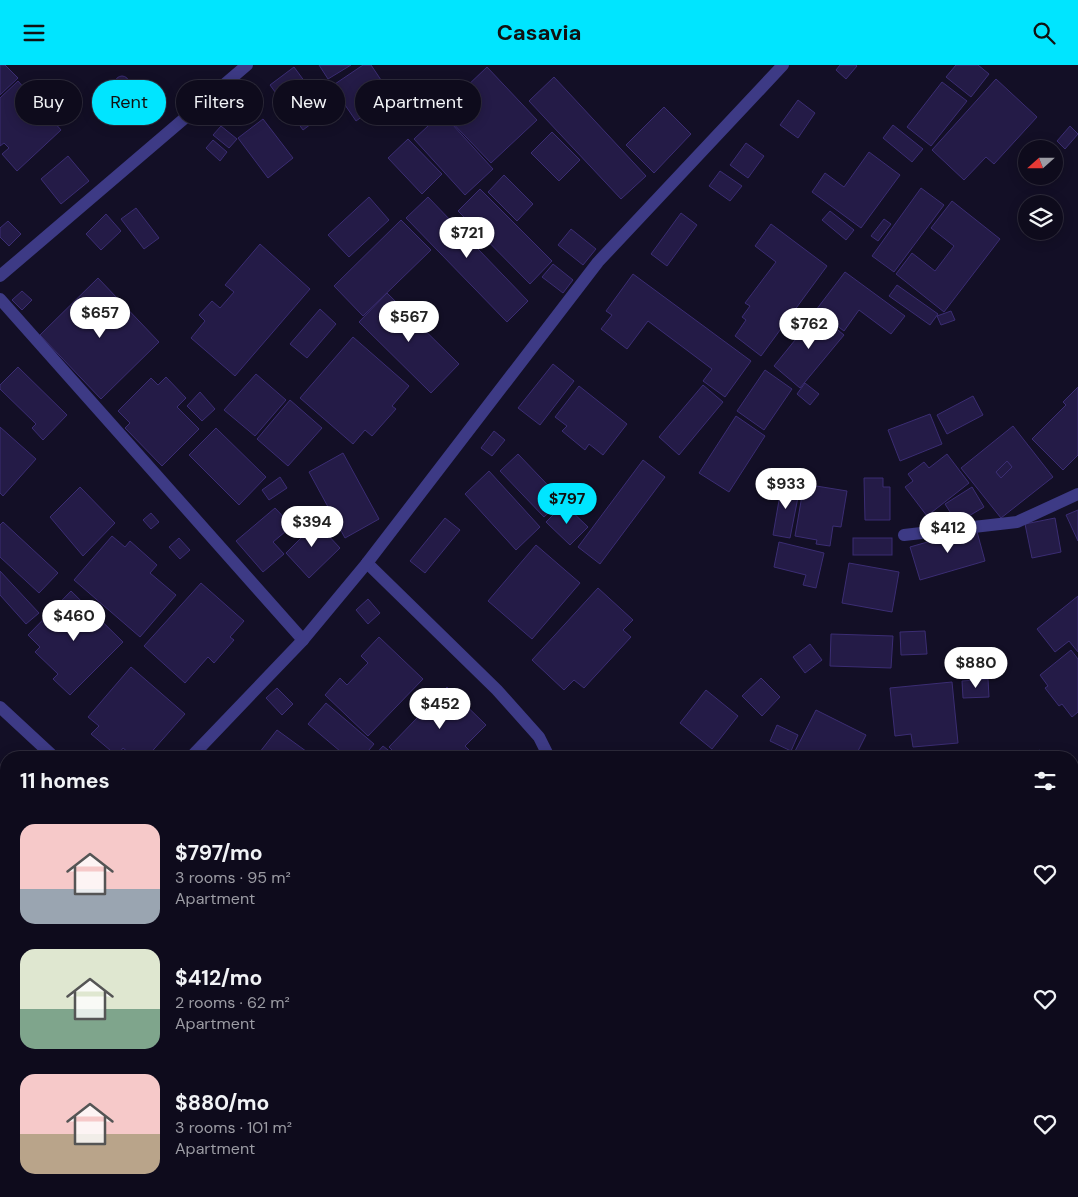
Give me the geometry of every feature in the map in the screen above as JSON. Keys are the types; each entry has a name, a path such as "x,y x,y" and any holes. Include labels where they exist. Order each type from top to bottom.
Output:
{"street":[{"path":"0,276 247,65"},
{"path":"197,751 303,640 367,563 598,262 783,65"},
{"path":"0,299 303,640"},
{"path":"904,535 1018,522 1078,494"},
{"path":"367,563 497,690 539,737 546,751"},
{"path":"0,707 48,751"}],"building":[{"path":"0,65 5,65 18,78 0,95"},
{"path":"319,65 351,65 328,79"},
{"path":"363,65 371,65 381,80 355,80 355,120 345,105 345,80 341,80"},
{"path":"840,65 857,66 846,79 836,70"},
{"path":"956,65 978,65 989,74 971,97 946,77"},
{"path":"294,67 304,80 277,80"},
{"path":"487,67 537,120 491,163 454,125 481,125 481,80 473,80"},
{"path":"119,76 129,80 115,80"},
{"path":"554,77 646,176 621,199 529,101"},
{"path":"996,79 1037,117 994,164 986,157 964,180 932,150"},
{"path":"942,82 967,101 931,146 907,127"},
{"path":"15,84 15,125 57,125 61,130 17,171 2,154 9,148 4,143 0,146 0,98"},
{"path":"798,100 815,113 798,138 780,125"},
{"path":"664,107 691,134 654,173 626,145"},
{"path":"263,119 293,158 268,178 238,138 255,125 263,125"},
{"path":"299,125 310,125 303,130"},
{"path":"429,125 453,125 493,169 465,195 414,139"},
{"path":"893,125 923,149 912,162 883,138"},
{"path":"221,126 237,139 229,148 213,135"},
{"path":"1070,126 1078,134 1065,149 1063,147 1063,140 1058,140"},
{"path":"552,132 580,160 559,181 531,153"},
{"path":"408,139 442,174 422,194 388,158"},
{"path":"213,140 227,152 220,161 206,148"},
{"path":"746,143 764,156 748,178 730,165"},
{"path":"869,152 900,175 861,228 812,192 825,173 844,187"},
{"path":"68,156 89,181 61,204 41,179"},
{"path":"720,171 742,186 730,201 709,186"},
{"path":"504,175 533,204 517,221 488,192"},
{"path":"921,188 944,205 894,272 872,256"},
{"path":"480,189 552,261 530,284 458,211"},
{"path":"369,197 389,220 349,257 328,235"},
{"path":"428,197 528,301 507,322 406,218"},
{"path":"952,201 1000,239 944,312 896,274 912,253 935,271 954,246 931,228"},
{"path":"136,208 159,238 144,249 121,219"},
{"path":"830,211 854,230 846,240 822,220"},
{"path":"681,213 697,225 667,266 651,254"},
{"path":"106,214 121,231 101,250 86,234"},
{"path":"884,219 891,224 878,241 871,236"},
{"path":"401,220 431,250 363,316 334,286"},
{"path":"8,221 21,234 9,246 0,237 0,228"},
{"path":"771,224 827,266 761,356 735,336 746,320 742,317 750,306 745,303 776,262 755,246"},
{"path":"571,229 596,249 583,265 558,245"},
{"path":"260,244 310,289 235,376 191,338 205,321 199,315 212,301 220,308 234,292 225,285"},
{"path":"553,264 573,280 563,293 542,277"},
{"path":"845,272 905,316 891,334 859,310 844,331 816,310"},
{"path":"633,274 751,361 725,397 703,381 712,369 648,321 627,349 601,329 612,315 606,311"},
{"path":"98,278 159,342 101,399 40,335"},
{"path":"897,285 938,314 930,325 889,296"},
{"path":"22,291 32,300 22,310 12,300"},
{"path":"387,293 459,364 431,393 359,322"},
{"path":"320,309 336,324 307,358 290,344"},
{"path":"951,311 955,320 941,325 937,316"},
{"path":"817,313 844,335 800,388 774,366"},
{"path":"353,337 409,386 392,406 396,409 372,436 365,430 353,444 300,398"},
{"path":"553,364 574,381 540,425 518,408"},
{"path":"18,367 67,415 43,440 32,428 36,424 0,389 0,385"},
{"path":"765,370 792,389 764,430 737,411"},
{"path":"256,374 286,400 255,436 224,410"},
{"path":"166,377 186,398 177,407 199,429 162,466 125,428 130,423 118,411 151,378 158,385"},
{"path":"805,383 819,394 810,405 797,394"},
{"path":"703,385 723,402 679,455 659,437"},
{"path":"579,386 627,424 603,455 589,444 585,450 562,431 567,426 555,417"},
{"path":"1078,387 1078,455 1063,470 1032,439 1066,405 1063,402"},
{"path":"200,392 215,409 202,421 187,406"},
{"path":"973,396 983,415 947,434 937,415"},
{"path":"290,400 322,428 288,466 257,439"},
{"path":"930,414 942,444 900,461 888,430"},
{"path":"736,416 765,436 729,492 699,473"},
{"path":"1013,426 1053,477 1001,518 961,468","holes":["1007,461 1012,467 1001,478 996,472"]},
{"path":"0,427 36,459 3,496 0,493"},
{"path":"216,428 266,477 239,505 189,455"},
{"path":"494,431 505,440 492,456 481,448"},
{"path":"343,453 379,519 345,538 309,472"},
{"path":"518,454 562,500 544,517 500,471"},
{"path":"947,454 969,483 927,516 905,487 913,481 908,474 924,462 929,468"},
{"path":"643,460 665,477 600,564 578,547"},
{"path":"1007,461 1012,467 1001,478 996,472"},
{"path":"489,471 540,527 516,550 465,494"},
{"path":"280,477 287,488 269,500 262,490"},
{"path":"864,478 883,478 883,487 890,487 890,520 865,520"},
{"path":"782,483 800,487 790,538 773,535"},
{"path":"804,484 847,491 841,527 833,526 830,546 816,544 817,540 795,536"},
{"path":"80,487 115,523 83,556 50,517"},
{"path":"972,487 984,507 957,523 945,504"},
{"path":"564,504 588,527 570,545 546,522"},
{"path":"275,508 292,526 273,542 284,554 263,572 236,541"},
{"path":"1078,510 1078,541 1066,515"},
{"path":"151,513 159,522 151,529 143,520"},
{"path":"310,516 340,548 309,578 286,553 301,538 294,531"},
{"path":"445,518 460,530 425,573 410,561"},
{"path":"1055,518 1061,552 1032,558 1025,524"},
{"path":"3,522 58,573 39,593 0,557 0,525"},
{"path":"976,528 985,561 920,580 910,547"},
{"path":"112,536 125,547 130,541 157,565 150,573 176,595 140,637 74,580"},
{"path":"179,538 190,550 180,559 169,547"},
{"path":"853,538 892,538 892,555 853,555"},
{"path":"779,542 824,553 816,588 803,585 806,575 774,567"},
{"path":"536,545 580,583 532,639 488,601"},
{"path":"849,563 899,572 892,612 842,603"},
{"path":"0,571 39,613 26,624 0,595"},
{"path":"201,583 244,621 230,637 234,640 214,663 208,657 185,683 144,646"},
{"path":"598,588 633,620 623,630 631,637 584,688 574,680 564,690 532,660"},
{"path":"71,591 123,642 70,695 53,679 58,674 35,652 40,647 28,635"},
{"path":"1078,596 1078,652 1069,641 1055,652 1037,629"},
{"path":"368,599 380,613 368,624 356,610"},
{"path":"925,631 927,654 901,655 900,632"},
{"path":"831,634 893,636 891,668 830,666"},
{"path":"379,637 423,679 368,736 325,695 340,678 347,685 368,663 361,656"},
{"path":"810,644 822,660 805,673 793,657"},
{"path":"1071,650 1078,659 1078,712 1072,717 1062,704 1059,706 1045,688 1048,686 1040,675"},
{"path":"131,667 185,714 152,751 127,751 123,748 121,751 111,751 91,734 99,726 88,717"},
{"path":"761,678 780,697 762,716 742,696"},
{"path":"988,679 989,697 963,698 962,681"},
{"path":"952,682 958,743 913,747 911,734 895,736 890,688"},
{"path":"447,687 486,725 465,746 470,751 393,751 389,747"},
{"path":"277,688 293,704 282,715 266,698"},
{"path":"706,690 738,716 712,749 680,723"},
{"path":"326,703 374,744 368,751 340,751 308,724"},
{"path":"816,710 866,735 858,751 795,751"},
{"path":"777,725 798,735 791,751 770,741"},
{"path":"277,730 306,751 261,751"},
{"path":"383,746 389,751 378,751"}]}
